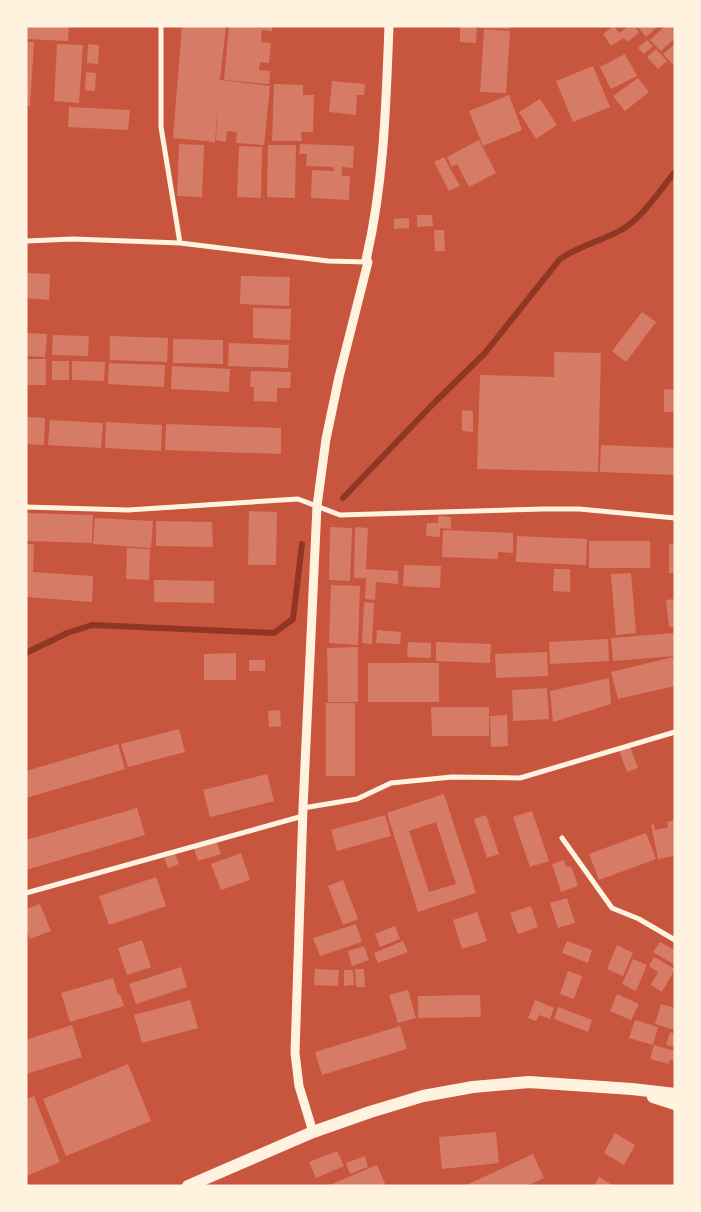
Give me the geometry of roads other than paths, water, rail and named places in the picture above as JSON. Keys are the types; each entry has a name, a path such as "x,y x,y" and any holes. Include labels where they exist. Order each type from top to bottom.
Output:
{"main road":[{"path":"188,1186 313,1132 423,1096 529,1082 675,1094"},
{"path":"632,1089 675,1104"}],"street":[{"path":"161,26 161,127 180,243"},
{"path":"313,1132 299,1086 295,1053 303,812 317,506 326,439 339,377 368,262 366,260 375,224 384,146 389,26"},
{"path":"26,241 73,239 180,243 328,261 368,262"},
{"path":"26,507 128,510 298,499 340,515 561,509 610,511 675,518"},
{"path":"26,893 303,812 357,799 391,783 452,777 520,778 675,732"},
{"path":"562,838 612,908 639,919 675,940"}],"waterway":[{"path":"343,498 485,353 560,259 631,224 675,172"},
{"path":"26,653 67,633 92,625 274,633 293,619 302,544"}]}
